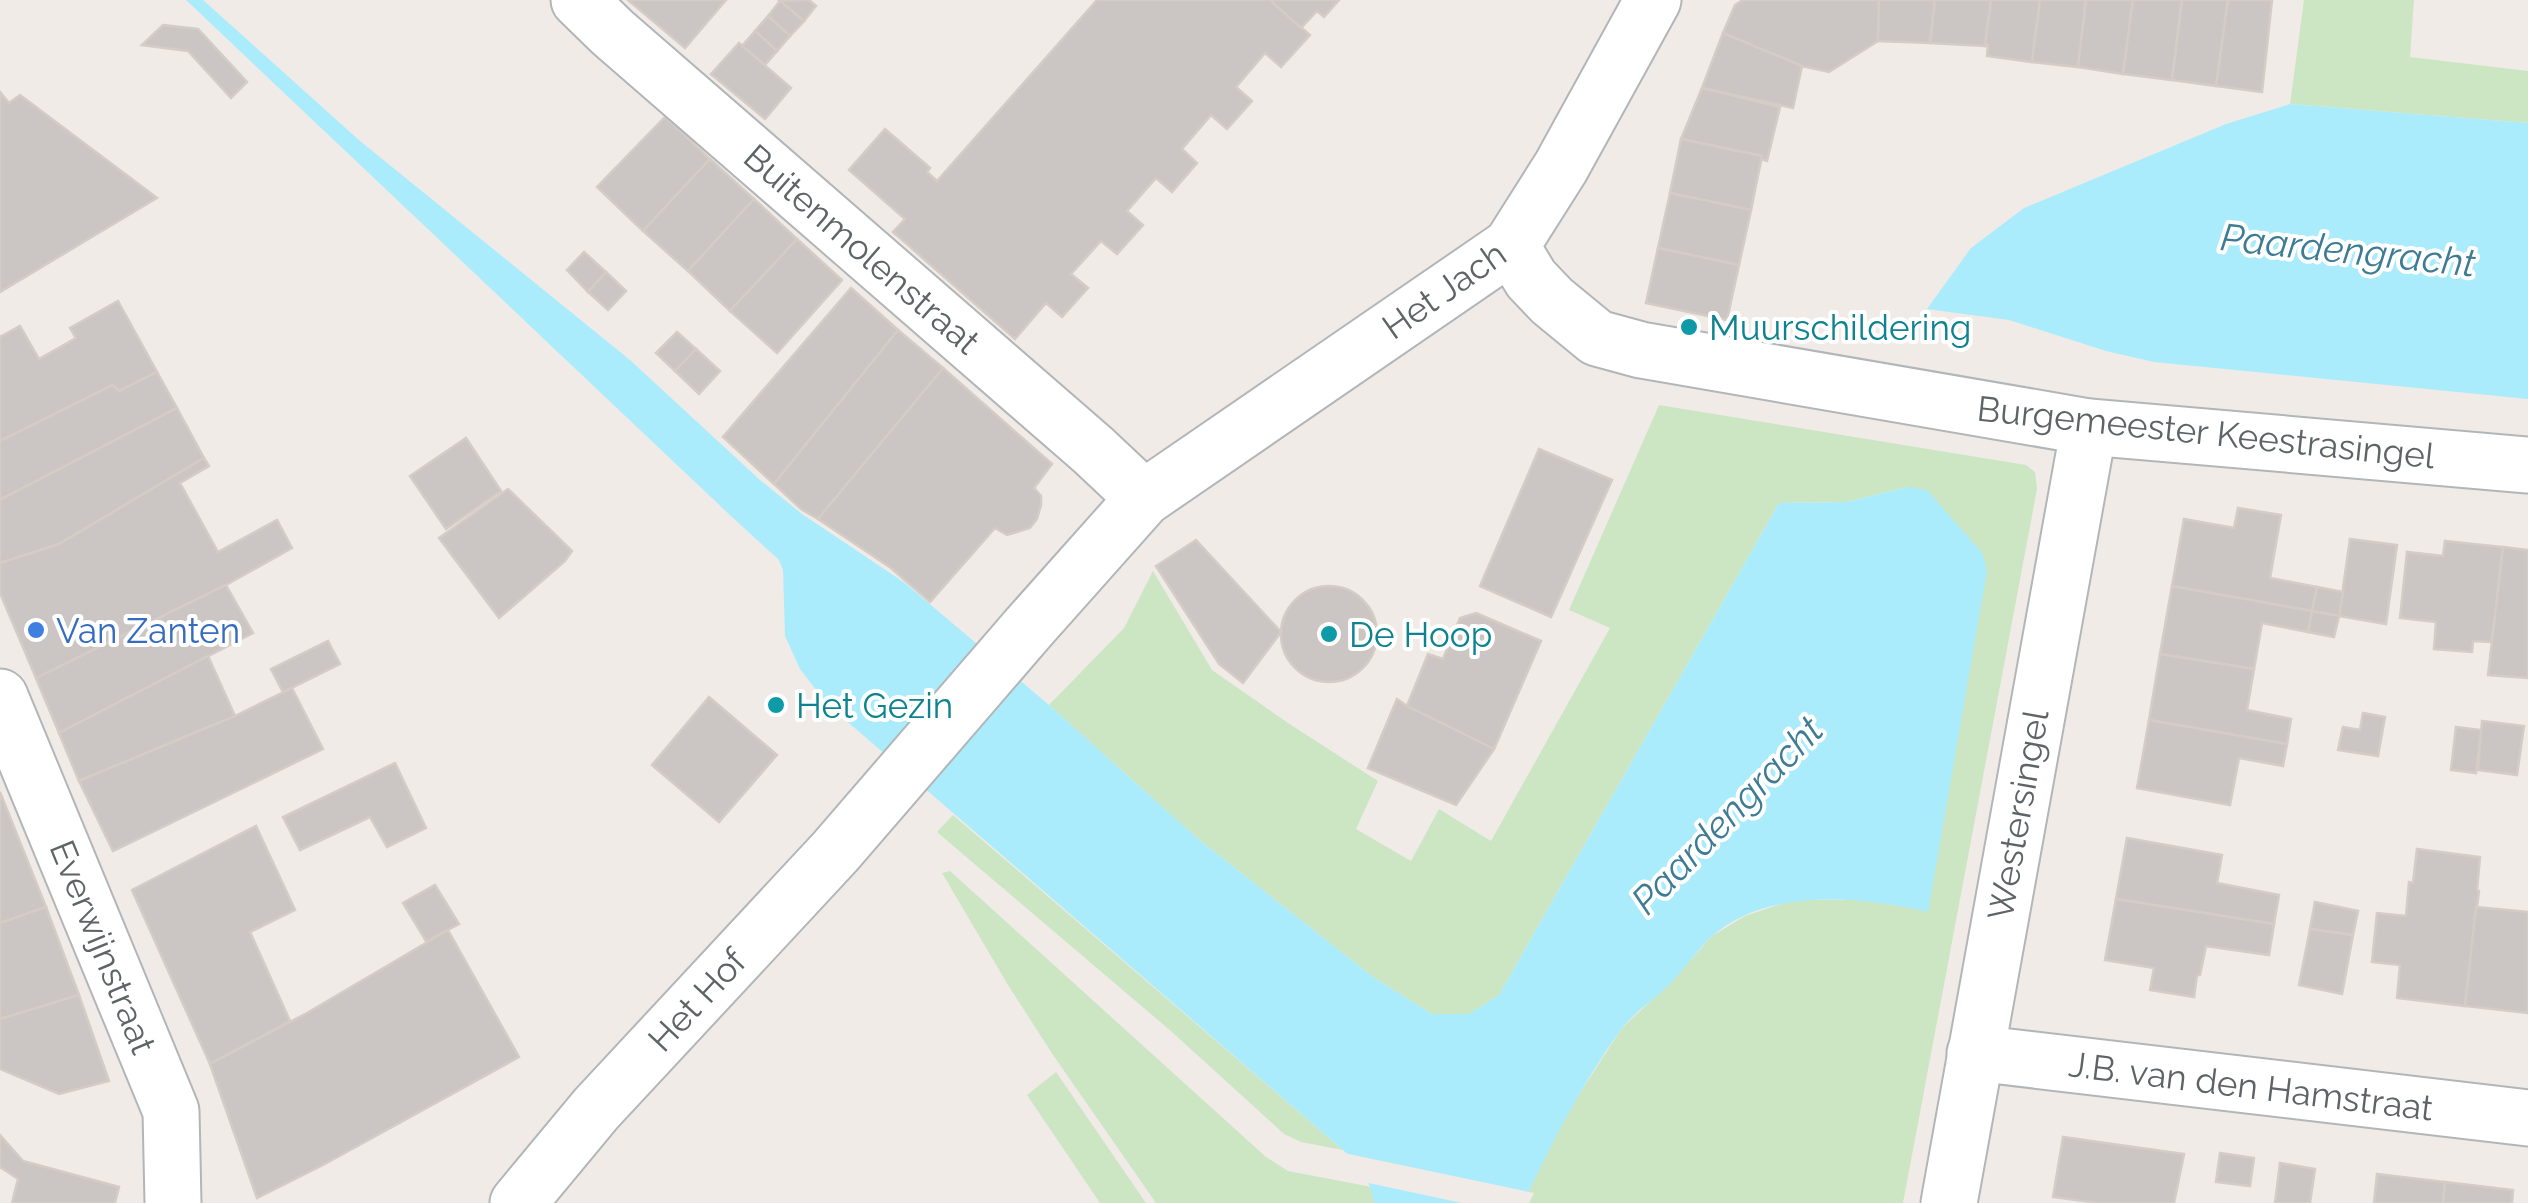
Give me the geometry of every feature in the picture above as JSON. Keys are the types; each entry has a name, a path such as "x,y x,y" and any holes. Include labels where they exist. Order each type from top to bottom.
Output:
{"street":[{"name":"Buitenmolenstraat","path":"579,0 1144,498"},
{"name":"Het Jach","path":"1030,626 1144,498 1512,246 1653,0"},
{"name":"Burgemeester Keestrasingel","path":"1512,246 1531,279 1597,338 1640,350 2088,427 2528,465"},
{"name":"Westersingel","path":"1948,1203 2088,427"},
{"name":"Het Hof","path":"518,1203 596,1109 835,852 1030,626"},
{"name":"Everwijnstraat","path":"0,697 171,1111 173,1203"},
{"name":"J.B. van den Hamstraat","path":"1975,1053 2528,1118"}],"green space":[{"path":"2304,0 2414,0 2410,57 2528,71 2528,123 2290,104"},
{"path":"1659,405 2026,465 2035,472 2037,489 1903,1203 1523,1203 1563,1119 1622,1028 1712,936 1745,916 1793,900 1866,900 1928,911 1907,487 1847,502 1779,503 1499,995 1469,1014 1432,1014 1373,977 1197,838 1049,705 1124,628 1153,571 1212,670 1378,781 1356,829 1411,861 1439,809 1491,841 1610,628 1569,610"},
{"path":"953,815 1343,1150 1301,1142 1284,1134 1172,1032 937,832"},
{"path":"950,871 1266,1157 1288,1171 1372,1187 1374,1203 1156,1203 1008,985 942,873"},
{"path":"1056,1072 1146,1203 1100,1203 1027,1095"}],"water":[{"name":"Paardengracht","path":"186,0 203,0 360,141 630,360 760,480 802,514 905,583 1197,838 1373,977 1432,1014 1469,1014 1499,995 1779,503 1847,502 1907,487 1927,490 1983,554 1987,571 1928,912 1874,902 1815,900 1758,910 1732,922 1710,938 1670,984 1620,1031 1580,1093 1523,1203 1374,1203 1363,1174 1343,1150 827,704 800,669 785,636 783,570 779,560"},
{"name":"Paardengracht","path":"2290,104 2528,123 2528,399 2154,362 2009,320 1927,309 1971,248 2024,208 2226,124"}],"pier":[{"path":"1344,1153 1534,1193 1529,1203 1462,1203 1364,1182 1343,1157"}],"building":[{"path":"628,0 726,0 685,48"},
{"path":"809,0 816,6 804,21 780,1"},
{"path":"1097,0 1270,0 1310,35 1281,67 1265,53 1236,87 1252,101 1227,129 1211,115 1182,149 1197,163 1172,192 1156,178 1127,211 1143,225 1117,254 1101,241 1071,274 1088,288 1062,317 1046,303 1015,339 893,232 905,219 849,170 885,129 930,168 927,172 937,181"},
{"path":"1270,0 1339,0 1324,17 1317,11 1301,28"},
{"path":"1743,0 1879,0 1878,41 1829,72 1802,66 1723,33 1735,5"},
{"path":"1879,0 1935,0 1930,43 1878,41"},
{"path":"1935,0 1991,0 1985,46 1930,43"},
{"path":"1991,0 2040,0 2032,62 1987,56"},
{"path":"2040,0 2086,0 2078,67 2032,62"},
{"path":"2086,0 2133,0 2123,74 2078,67"},
{"path":"2133,0 2182,0 2172,80 2123,74"},
{"path":"2182,0 2228,0 2216,86 2172,80"},
{"path":"2228,0 2272,0 2262,92 2216,86"},
{"path":"780,1 804,21 790,36 768,16"},
{"path":"768,16 790,36 777,51 755,31"},
{"path":"163,25 198,29 247,82 231,98 188,51 142,45"},
{"path":"755,31 777,51 765,65 742,46"},
{"path":"1723,33 1802,66 1793,108 1702,88"},
{"path":"739,43 791,88 765,119 711,74"},
{"path":"1702,88 1780,107 1767,161 1762,156 1681,139"},
{"path":"0,92 9,103 20,95 157,198 0,292"},
{"path":"665,117 710,159 643,231 597,187"},
{"path":"1681,139 1762,156 1751,210 1670,193"},
{"path":"710,159 754,199 688,271 643,231"},
{"path":"1670,193 1751,210 1739,265 1658,248"},
{"path":"754,199 797,239 730,311 688,271"},
{"path":"797,239 842,280 777,353 730,311"},
{"path":"1658,248 1739,265 1727,320 1646,303"},
{"path":"584,252 606,272 588,292 567,270"},
{"path":"606,272 626,291 608,310 588,292"},
{"path":"851,288 898,330 774,484 723,437"},
{"path":"118,301 157,372 119,391 113,385 0,441 0,337 20,326 39,359 76,338 70,328"},
{"path":"898,330 943,368 818,519 774,484"},
{"path":"677,332 696,349 675,371 656,353"},
{"path":"696,349 720,371 699,394 675,371"},
{"path":"943,368 1052,464 1034,488 1041,496 1041,505 1030,528 1007,535 995,528 930,602 891,568 818,519"},
{"path":"157,372 177,408 0,500 0,441 113,385 119,391"},
{"path":"177,408 204,458 59,544 0,563 0,500"},
{"path":"466,438 501,491 446,529 410,476"},
{"path":"1539,449 1612,480 1551,617 1480,586"},
{"path":"204,458 209,466 180,483 218,552 277,520 292,548 226,585 36,678 0,593 0,563 59,544"},
{"path":"508,489 572,551 499,618 439,538"},
{"path":"2238,508 2281,515 2270,578 2317,587 2312,611 2172,586 2184,519 2234,528"},
{"path":"2350,539 2397,545 2386,624 2339,616"},
{"path":"1196,540 1281,632 1243,683 1219,664 1156,566"},
{"path":"2445,541 2503,547 2492,642 2473,641 2472,652 2434,649 2436,622 2400,618 2407,552 2443,556"},
{"path":"2503,547 2528,550 2528,678 2488,675"},
{"path":"226,585 253,633 59,733 36,678"},
{"name":"De Hoop","path":"1329,586 1347,590 1363,600 1373,616 1377,634 1373,652 1363,668 1347,678 1329,682 1311,678 1295,668 1285,652 1281,634 1285,616 1295,600 1311,590"},
{"path":"2172,586 2312,611 2308,632 2262,623 2254,669 2160,654"},
{"path":"2317,587 2343,592 2339,616 2312,611"},
{"path":"2312,611 2339,616 2334,637 2308,632"},
{"path":"1476,613 1541,641 1494,749 1407,706 1428,654 1443,659 1460,618"},
{"path":"328,641 340,664 283,692 271,669"},
{"path":"2160,654 2254,669 2247,710 2291,719 2287,744 2149,720"},
{"path":"208,656 235,716 79,781 59,733"},
{"path":"292,688 323,749 113,851 79,781"},
{"path":"709,697 777,755 719,822 652,765"},
{"path":"1397,699 1494,749 1456,805 1368,768"},
{"path":"2363,713 2385,717 2378,756 2338,750 2343,727 2360,730"},
{"path":"2149,720 2287,744 2283,766 2239,758 2230,805 2137,788"},
{"path":"2482,721 2524,726 2517,775 2478,770"},
{"path":"2456,727 2481,730 2476,773 2451,770"},
{"path":"395,763 426,828 387,847 370,817 300,850 283,817"},
{"path":"0,792 46,907 0,923"},
{"path":"256,826 295,910 250,932 290,1021 210,1064 132,890"},
{"path":"2127,838 2222,855 2217,883 2279,895 2274,924 2116,899"},
{"path":"2417,849 2480,857 2465,1006 2397,998 2400,965 2372,962 2377,913 2406,916"},
{"path":"435,885 459,924 426,941 403,903"},
{"path":"2116,899 2274,924 2269,955 2206,946 2194,997 2150,990 2154,968 2105,960"},
{"path":"2315,902 2358,911 2353,935 2310,929"},
{"path":"46,907 79,995 0,1019 0,923"},
{"path":"2476,907 2528,912 2528,1013 2465,1006"},
{"path":"2310,929 2353,935 2342,994 2299,985"},
{"path":"448,930 519,1057 257,1198 210,1064 307,1013"},
{"path":"79,995 109,1081 59,1094 0,1069 0,1019"},
{"path":"0,1135 23,1161 119,1187 115,1203 12,1203 18,1179 0,1167"},
{"path":"2063,1137 2184,1154 2174,1203 2098,1203 2053,1197"},
{"path":"2220,1153 2254,1158 2250,1186 2216,1182"},
{"path":"2280,1163 2315,1169 2310,1203 2275,1203"},
{"path":"2377,1174 2445,1182 2443,1203 2374,1203"},
{"path":"2445,1182 2513,1190 2512,1203 2443,1203"}],"place":[{"name":"Muurschildering","path":"1689,327"},
{"name":"Van Zanten","path":"36,630"},
{"name":"De Hoop","path":"1329,634"},
{"name":"Het Gezin","path":"776,705"}]}
